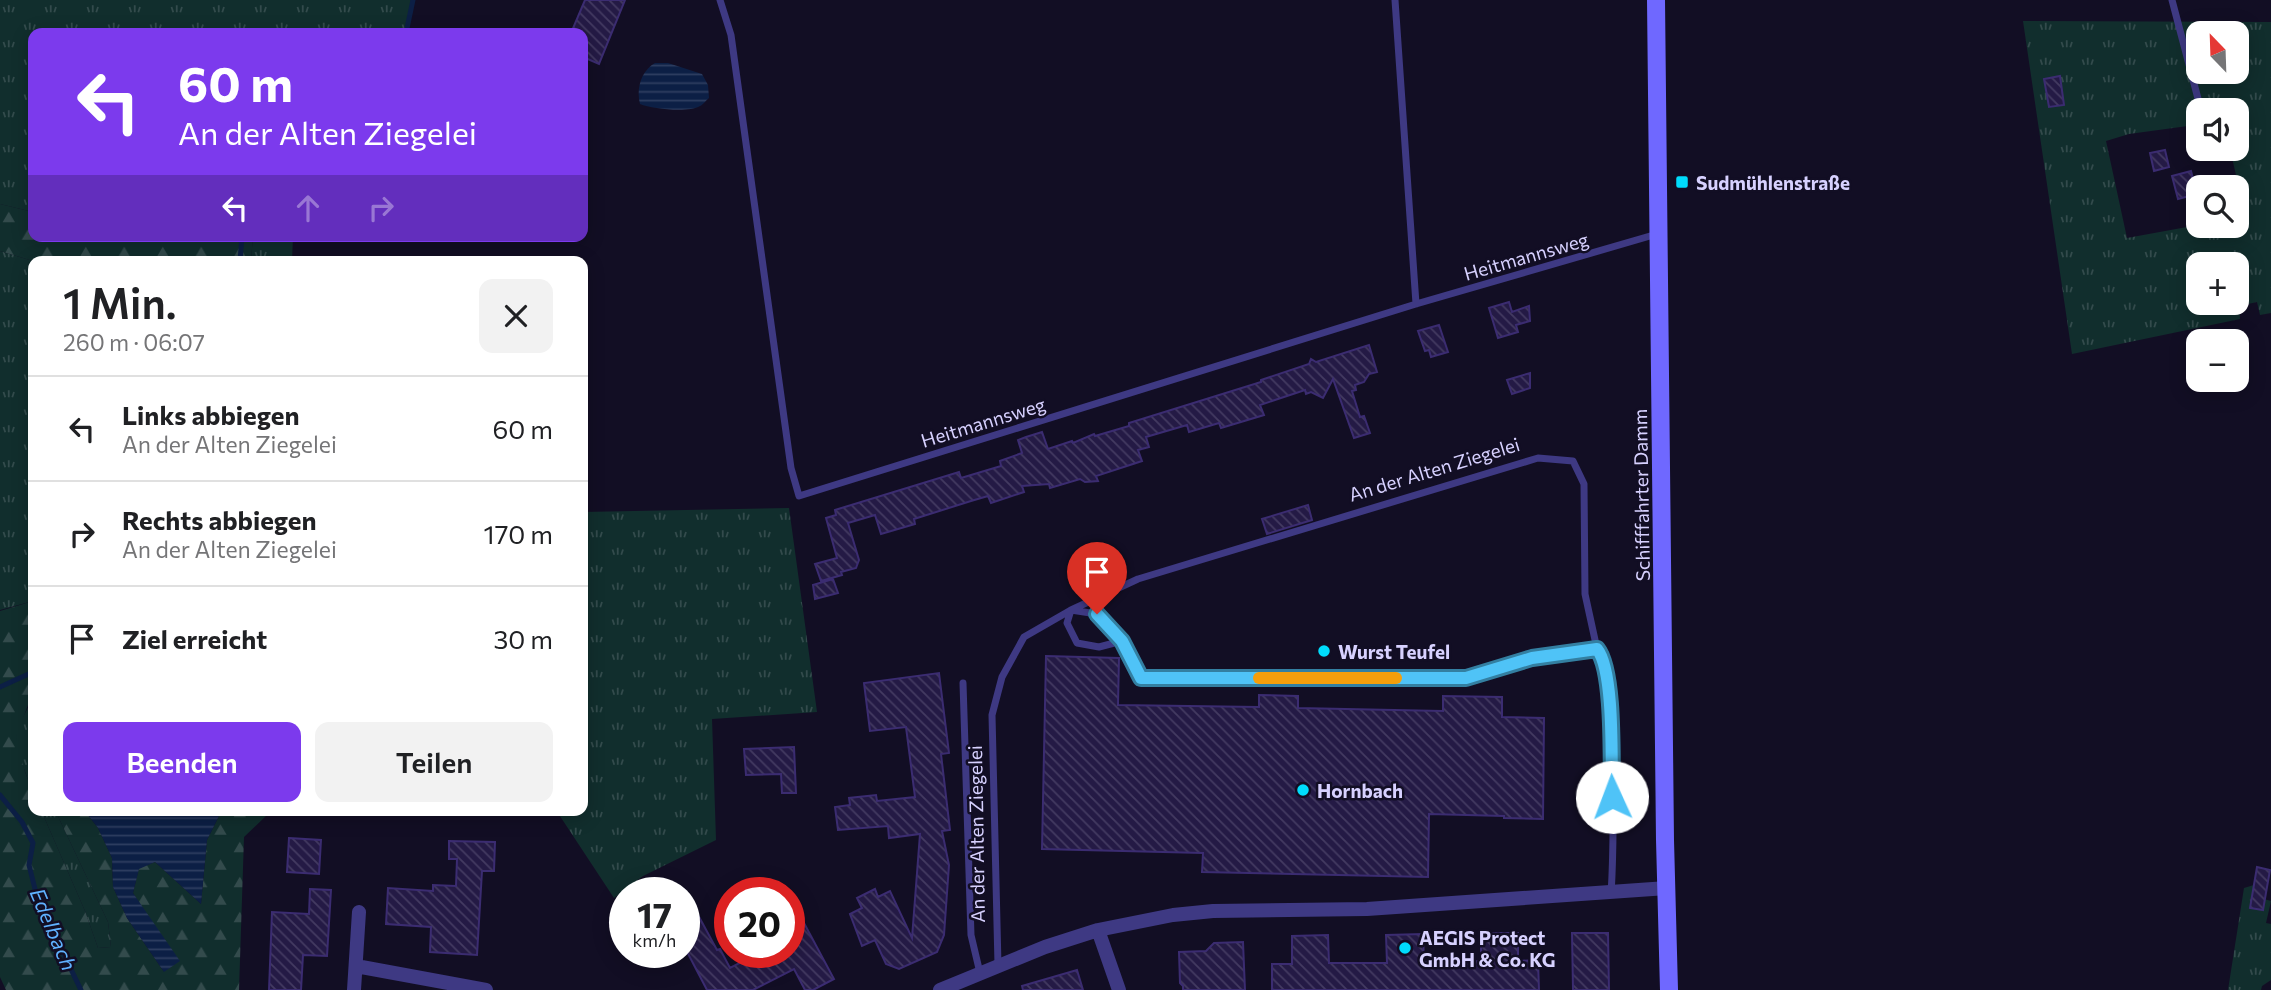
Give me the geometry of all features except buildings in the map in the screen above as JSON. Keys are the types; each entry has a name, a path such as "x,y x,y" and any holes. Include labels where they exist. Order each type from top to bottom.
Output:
{"main road":[{"name":"Schifffahrter Damm","path":"1656,0 1669,990"}],"street":[{"path":"940,990 1045,947 1098,930 1138,921 1213,911 1367,909 1667,888"},
{"path":"354,990 359,912"},
{"path":"1098,930 1119,990"},
{"path":"356,966 486,990"}],"lane":[{"name":"Heitmannsweg","path":"720,0 732,35 791,468 799,496 1416,304 1658,234"},
{"path":"1395,0 1416,304"},
{"path":"2172,0 2198,98"},
{"name":"An der Alten Ziegelei","path":"998,966 992,715 1002,677 1024,637 1071,610 1138,579 1538,458 1573,461 1584,484 1585,594 1597,649"},
{"path":"1122,641 1099,647 1077,643 1067,623 1071,610 1097,614 1122,641 1141,678 1466,678 1532,658 1597,649 1602,656 1609,701 1614,859 1611,893"},
{"path":"963,683 971,935 980,974"}],"green space":[{"path":"0,0 413,0 405,28 28,28 28,211 0,204"},
{"path":"2023,21 2186,22 2186,84 2249,84 2249,22 2271,22 2271,313 2260,315 2257,302 2249,304 2249,252 2186,252 2186,315 2240,315 2240,319 2072,354","holes":["2186,98 2249,98 2249,161 2233,161 2236,175 2249,175 2249,238 2186,238 2186,227 2127,238 2106,141 2129,134 2186,126"]},
{"path":"0,204 28,211 28,242 253,242 251,256 28,256 28,259 0,251"},
{"path":"253,242 293,242 292,256 251,256"},
{"path":"0,251 28,259 28,602 0,610"},
{"path":"789,508 817,712 712,719 716,840 642,877 609,877 609,890 560,816 588,816 588,512"},
{"path":"28,603 28,705 16,737 28,780 28,816 44,816 98,948 111,947 108,922 58,816 89,816 98,828 112,858 113,887 127,918 164,972 142,907 133,893 139,868 155,862 201,904 207,840 219,816 266,816 244,837 239,990 6,990 0,977 0,611"},
{"path":"28,708 28,779 16,737"},
{"path":"44,816 58,816 108,922 111,947 98,948"},
{"path":"2254,885 2260,898 2271,901 2266,923 2271,924 2271,980 2262,986 2261,990 2228,990 2244,888"}],"water":[{"path":"655,63 668,63 702,74 708,85 709,98 695,108 679,110 640,104 641,81 646,71"},
{"path":"89,816 219,816 207,840 201,904 155,862 139,869 133,893 180,961 164,972 127,918 113,887 112,858 98,828"}],"waterway":[{"name":"Edelbach","path":"407,28 413,0"},
{"name":"Edelbach","path":"240,256 242,242"},
{"name":"Edelbach","path":"0,687 28,674"},
{"name":"Edelbach","path":"0,795 22,822 33,843 29,865 38,901 81,990"}],"slow traffic":[{"path":"1259,678 1396,678"}],"place":[{"name":"Sudmühlenstraße","path":"1682,182"},
{"name":"Wurst Teufel","path":"1324,651"},
{"name":"Hornbach","path":"1303,790"},
{"name":"AEGIS Protect GmbH & Co. KG","path":"1405,948"}],"route":[{"path":"1097,614 1122,641 1141,678 1466,678 1532,658 1597,649 1602,656 1609,701 1612,797"}]}
